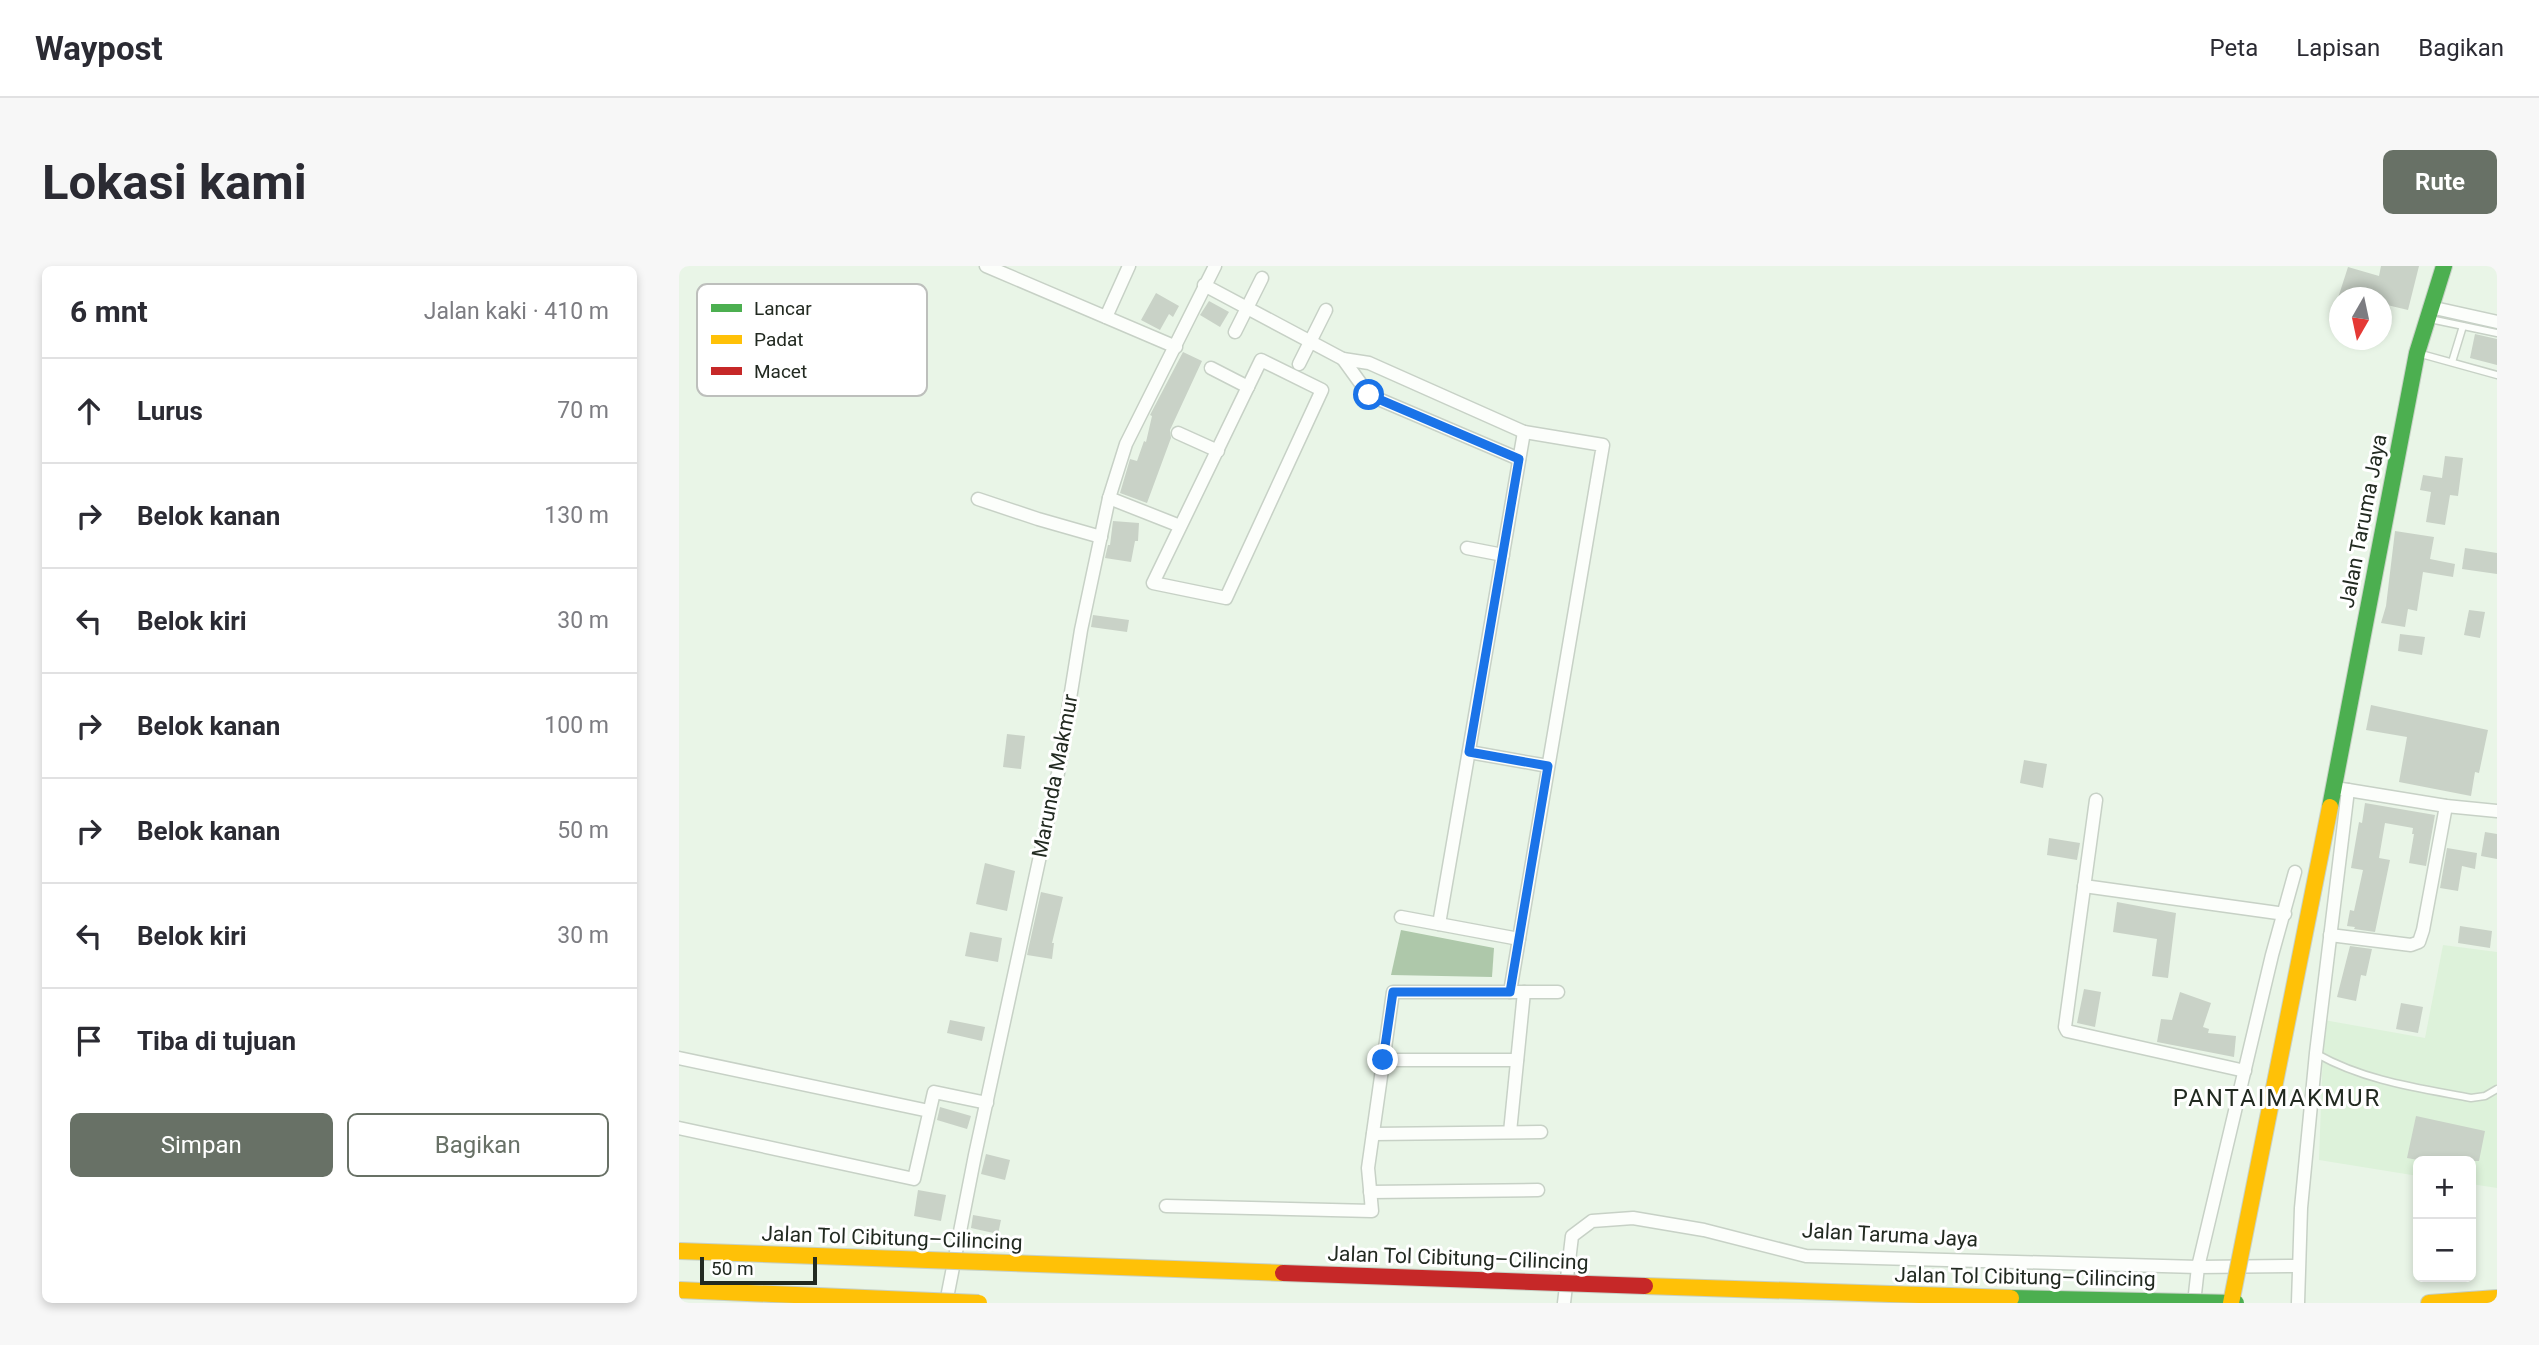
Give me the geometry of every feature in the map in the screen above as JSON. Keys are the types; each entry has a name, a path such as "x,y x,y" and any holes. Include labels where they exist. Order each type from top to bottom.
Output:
{"main road":[{"name":"Jalan Taruma Jaya","path":"2234,1303 2330,807 2341,789 2417,353 2444,266"},
{"name":"Jalan Tol Cibitung–Cilincing","path":"679,1251 1948,1297 2234,1303"},
{"path":"679,1290 979,1303"},
{"path":"2429,1303 2497,1298"}],"street":[{"path":"986,266 1176,347"},
{"path":"1106,317 1129,266"},
{"name":"Marunda Makmur","path":"946,1303 1058,773 1081,630 1109,498 1126,444 1215,266"},
{"path":"1235,332 1262,278"},
{"path":"1204,285 1343,359 1369,363 1524,432 1603,445 1510,992"},
{"path":"1299,364 1326,310"},
{"path":"2428,313 2497,322"},
{"path":"1343,359 1369,395 1519,459"},
{"path":"1261,360 1322,390 1226,598 1153,583 1218,451 1261,360"},
{"path":"1211,368 1248,387"},
{"path":"1439,924 1524,432"},
{"path":"1178,433 1218,451"},
{"path":"1109,498 1180,526"},
{"path":"978,499 1101,537"},
{"path":"1467,548 1503,555"},
{"path":"1469,752 1548,766"},
{"path":"2341,789 2497,811"},
{"name":"Jalan Taruma Jaya","path":"2298,1303 2301,1208 2330,935 2341,789"},
{"path":"2096,800 2065,1027 2067,1031 2245,1071"},
{"path":"2330,935 2411,945 2419,942 2447,806"},
{"path":"2194,1303 2198,1266 2272,955 2295,872"},
{"path":"2084,886 2285,914"},
{"path":"1401,917 1519,939"},
{"path":"1166,1206 1372,1211 1368,1168 1393,992 1558,992"},
{"path":"1510,1132 1524,992"},
{"path":"679,1058 929,1111"},
{"path":"1383,1060 1517,1060"},
{"path":"679,1128 914,1179 934,1092 987,1102"},
{"path":"1373,1134 1541,1132"},
{"path":"1370,1192 1538,1190"},
{"name":"Jalan Taruma Jaya","path":"1564,1303 1572,1236 1592,1221 1633,1217 1704,1230 1806,1256 2298,1266"}],"lane":[{"path":"2428,313 2463,326 2497,333"},
{"path":"2452,362 2463,326"},
{"path":"2417,353 2497,375"},
{"path":"2316,1053 2348,1070 2371,1078 2459,1096 2485,1096 2497,1089"}],"shaded area":[{"path":"1401,930 1494,948 1492,977 1391,975"},
{"path":"2443,945 2497,952 2497,1188 2476,1185 2476,1156 2413,1156 2413,1175 2319,1160 2324,1020 2425,1038"}],"building":[{"path":"2381,266 2419,266 2408,310 2392,306 2392,287 2342,287 2348,267 2379,276"},
{"path":"1156,293 1179,306 1173,317 1169,314 1160,330 1141,320"},
{"path":"1209,301 1229,312 1220,327 1200,315"},
{"path":"2475,334 2497,339 2497,365 2470,358"},
{"path":"1183,352 1202,361 1170,430 1171,438 1147,503 1120,493 1130,459 1137,461 1144,441 1146,442 1152,416 1150,415"},
{"path":"2445,456 2463,458 2458,496 2450,495 2445,525 2426,522 2431,492 2420,490 2423,475 2442,478"},
{"path":"1113,521 1139,523 1138,541 1135,541 1131,562 1105,558 1110,545"},
{"path":"2395,531 2434,537 2430,559 2455,564 2453,577 2423,572 2417,611 2408,609 2405,627 2381,623 2386,606"},
{"path":"2465,548 2497,553 2497,574 2462,569"},
{"path":"2469,610 2485,612 2480,638 2464,635"},
{"path":"1093,615 1129,620 1127,632 1091,627"},
{"path":"2400,634 2425,637 2422,655 2398,651"},
{"path":"2371,705 2488,730 2479,773 2475,772 2471,796 2399,782 2407,737 2366,730"},
{"path":"1007,734 1025,736 1021,769 1003,767"},
{"path":"2024,760 2047,764 2043,788 2020,783"},
{"path":"2365,803 2435,815 2426,866 2409,863 2413,828 2385,823 2379,858 2390,860 2375,932 2347,926 2350,910 2354,911 2363,870 2351,868"},
{"path":"2485,832 2497,834 2497,859 2481,856"},
{"path":"2049,838 2080,843 2077,860 2047,855"},
{"path":"2447,848 2477,853 2475,869 2462,866 2458,891 2440,888"},
{"path":"985,863 1015,871 1007,911 976,904"},
{"path":"1041,892 1063,897 1052,943 1052,959 1027,955"},
{"path":"2117,902 2176,913 2168,978 2152,976 2157,939 2113,932"},
{"path":"2460,926 2492,931 2490,948 2458,943"},
{"path":"970,932 1002,938 998,962 965,956"},
{"path":"2350,946 2372,949 2366,976 2361,975 2356,1001 2337,997"},
{"path":"2084,989 2101,992 2095,1027 2077,1023"},
{"path":"2180,992 2211,1003 2203,1027 2209,1029 2208,1033 2236,1036 2234,1057 2157,1042 2161,1019 2172,1020"},
{"path":"2401,1003 2423,1007 2418,1033 2396,1029"},
{"path":"950,1020 985,1027 982,1041 947,1033"},
{"path":"940,1107 971,1116 967,1129 937,1120"},
{"path":"2416,1116 2485,1131 2479,1161 2476,1161 2476,1156 2407,1158"},
{"path":"986,1154 1010,1160 1005,1180 981,1174"},
{"path":"918,1190 946,1195 941,1221 914,1216"},
{"path":"973,1215 1001,1220 998,1234 971,1228"}],"traffic: fast":[{"path":"2330,807 2417,353 2444,266"},
{"path":"2011,1298 2236,1303"}],"traffic: slow":[{"path":"2231,1303 2330,807"},
{"path":"679,1251 1283,1273"},
{"path":"1645,1286 2011,1298"},
{"path":"679,1290 979,1303"},
{"path":"2429,1303 2497,1298"}],"traffic: jam":[{"path":"1283,1273 1645,1286"}],"district":[{"name":"PANTAIMAKMUR","path":"2277,1098"}],"route":[{"path":"1369,395 1519,459 1469,752 1548,766 1510,992 1393,992 1383,1060"}]}
